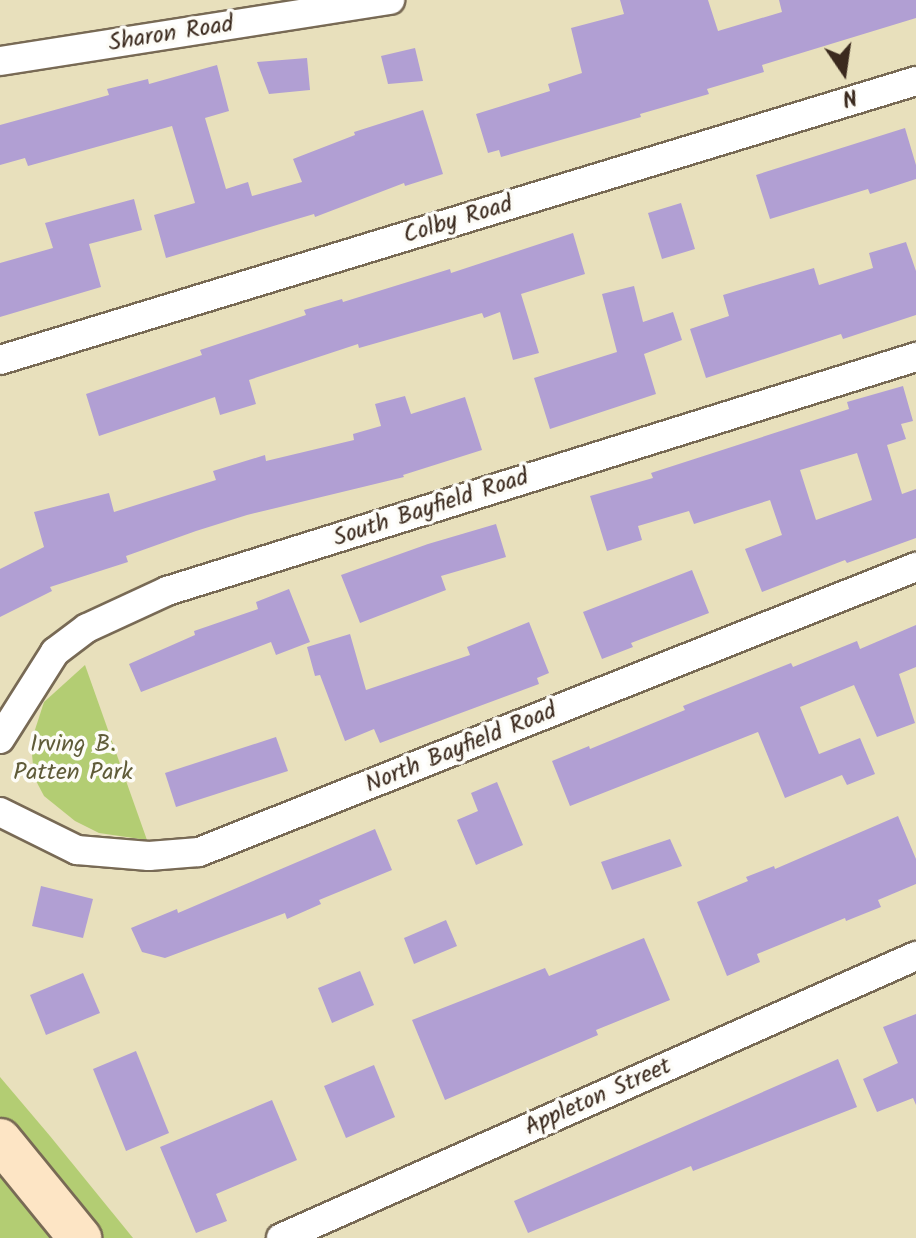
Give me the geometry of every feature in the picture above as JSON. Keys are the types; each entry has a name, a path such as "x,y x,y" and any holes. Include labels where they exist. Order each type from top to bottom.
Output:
{"main road":[{"path":"0,1140 80,1238"}],"street":[{"name":"Sharon Road","path":"0,61 390,0"},
{"name":"Colby Road","path":"0,360 916,81"},
{"name":"South Bayfield Road","path":"0,739 55,652 87,628 167,591 916,357"},
{"name":"North Bayfield Road","path":"0,812 77,850 149,856 199,852 916,567"},
{"name":"Appleton Street","path":"281,1238 916,956"}],"green space":[{"name":"Irving B. Patten Park","path":"85,665 147,840 99,833 75,821 44,796 34,777 31,742 44,702"},
{"path":"0,1077 50,1136 133,1238 0,1238"}],"building":[{"path":"620,0 708,0 718,31 782,12 779,0 916,0 916,18 762,65 764,72 707,89 709,94 640,114 641,117 501,157 499,150 488,153 476,114 550,91 548,84 582,73 571,28 624,14"},
{"path":"415,48 423,81 388,84 381,56"},
{"path":"307,58 310,90 269,94 257,62"},
{"path":"217,65 229,111 205,118 226,189 248,182 252,196 302,182 293,159 355,135 354,132 423,110 443,174 405,186 404,183 315,217 314,214 166,258 154,215 195,203 172,126 28,166 25,158 0,165 0,125 109,95 107,89 148,79 149,84"},
{"path":"905,128 916,165 916,179 870,194 868,189 770,219 756,175"},
{"path":"134,199 142,230 89,244 101,287 0,317 0,263 53,248 45,223"},
{"path":"681,203 695,249 662,259 648,213"},
{"path":"573,233 585,274 521,294 539,353 513,360 500,312 484,318 482,313 359,348 358,344 249,380 256,404 220,415 215,397 99,436 86,394 202,355 200,350 306,315 304,310 342,299 343,302 450,269 451,273"},
{"path":"906,242 916,271 916,315 843,339 841,334 706,378 690,329 729,316 723,295 814,268 819,285 873,268 869,253"},
{"path":"634,286 643,322 673,312 682,340 644,354 656,394 550,429 534,378 617,352 602,294"},
{"path":"903,386 913,421 901,424 906,439 887,445 902,494 916,489 916,538 847,563 845,560 762,592 745,549 782,535 770,500 694,524 689,511 638,526 642,540 607,551 590,496 653,478 651,473 849,409 847,402","holes":["857,453 872,500 816,520 800,470"]},
{"path":"405,396 411,414 465,397 482,450 404,477 247,515 196,531 126,556 128,562 50,587 52,591 0,617 0,569 44,547 34,512 109,493 114,512 216,480 213,471 265,455 266,461 354,440 353,434 381,426 375,404"},
{"path":"496,524 506,557 441,576 446,590 360,623 341,575"},
{"path":"692,570 709,613 631,643 633,647 602,659 583,612"},
{"path":"289,589 310,642 276,655 271,642 141,692 129,664 195,635 194,631 258,609 256,602"},
{"path":"529,622 549,673 537,678 539,684 380,743 374,729 345,741 320,675 315,676 307,647 350,634 366,690 470,655 467,647"},
{"path":"916,625 916,667 899,674 915,723 877,737 854,685 800,707 819,754 860,738 875,774 847,785 842,775 785,798 758,732 570,806 552,761 589,746 590,749 685,710 683,706 791,663 793,667 857,641 860,649"},
{"path":"276,737 288,771 176,807 165,773"},
{"path":"497,782 523,845 476,865 457,820 478,811 471,793"},
{"path":"898,816 916,859 916,884 878,900 881,907 846,921 845,918 757,954 760,962 727,976 697,902 748,881 746,877 774,866 775,869"},
{"path":"375,829 392,870 319,900 321,904 287,919 285,913 165,958 142,952 131,928 177,909 178,913"},
{"path":"670,839 682,866 612,890 601,862"},
{"path":"41,886 93,899 83,938 32,926"},
{"path":"446,920 457,946 414,964 404,938"},
{"path":"644,938 670,1000 596,1030 598,1035 445,1100 412,1020 545,968 549,976"},
{"path":"360,971 374,1005 332,1023 318,988"},
{"path":"83,973 100,1013 46,1035 30,995"},
{"path":"916,1014 916,1105 913,1098 877,1112 863,1079 898,1063 883,1027"},
{"path":"136,1051 169,1133 126,1151 93,1069"},
{"path":"838,1059 857,1107 693,1171 691,1166 528,1233 514,1201"},
{"path":"374,1065 395,1117 346,1138 324,1086"},
{"path":"272,1100 297,1160 216,1194 227,1221 196,1233 160,1147"}]}
